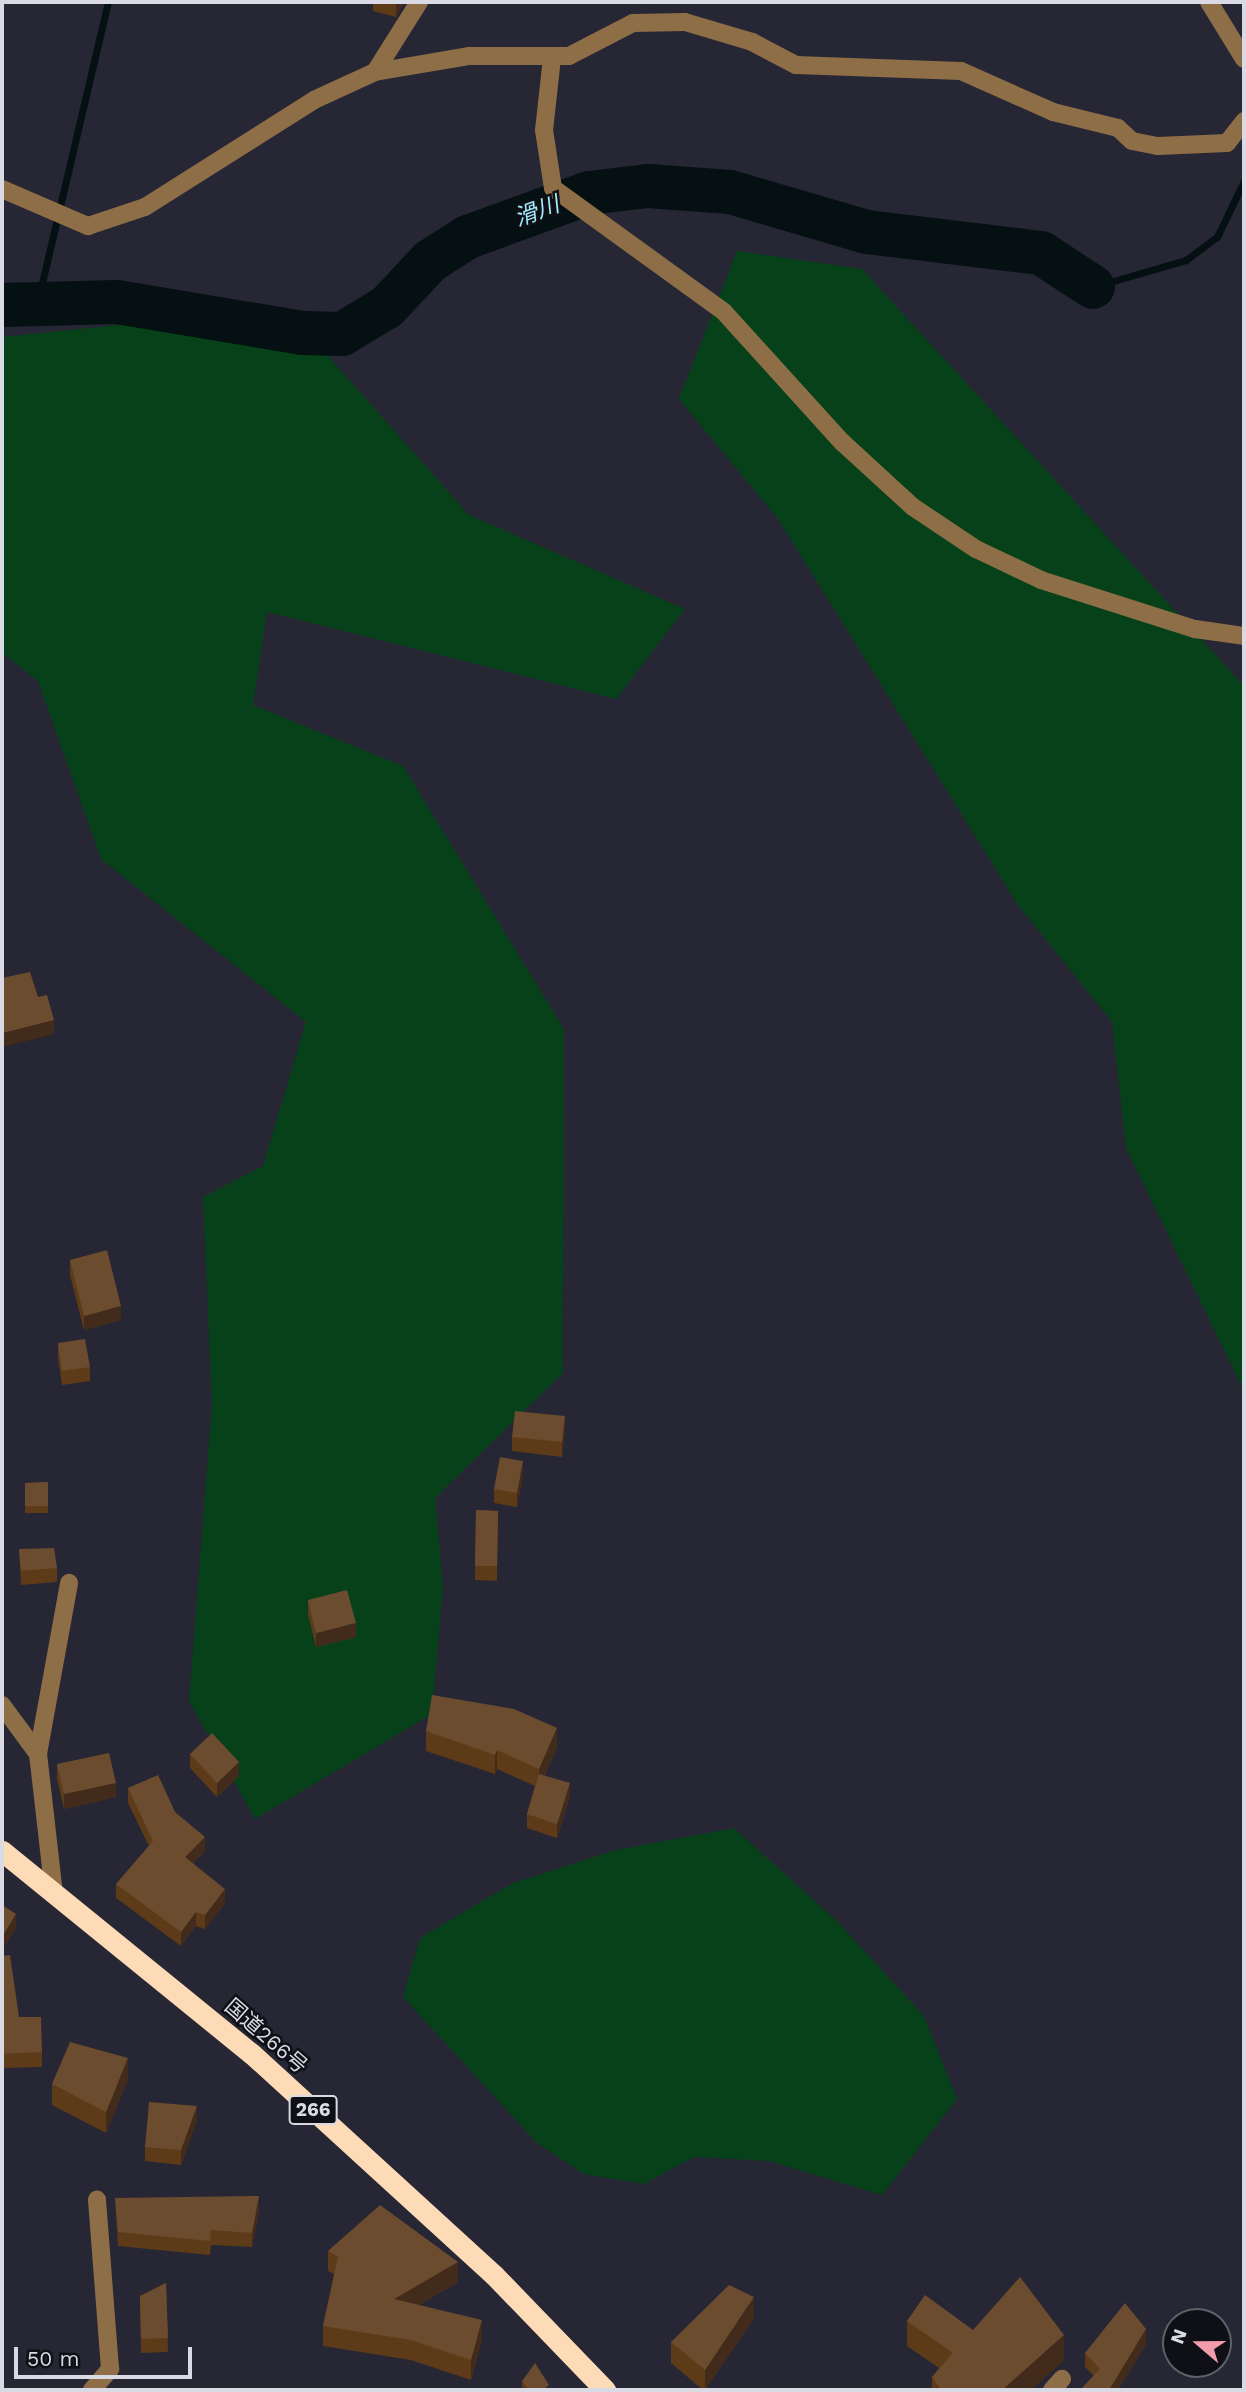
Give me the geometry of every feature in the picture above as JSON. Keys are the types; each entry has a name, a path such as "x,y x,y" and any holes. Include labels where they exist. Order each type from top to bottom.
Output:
{"highway":[{"name":"国道266号","path":"2,1851 252,2054 494,2275 605,2390"}],"street":[{"path":"375,72 419,2"},
{"path":"1209,2 1244,59"},
{"path":"2,189 88,226 145,206 314,100 375,72 470,56 552,58 569,55 633,23 685,22 752,41 796,65 961,71 1053,112 1118,128 1132,141 1227,143 1244,121"},
{"path":"552,58 544,130 553,188 724,312 842,442 914,508 976,549 1041,580 1195,629 1244,636"},
{"path":"54,1894 38,1754 69,1583"},
{"path":"2,1706 38,1754"},
{"path":"92,2390 110,2369 97,2199"}],"green space":[{"path":"737,251 862,269 1244,686 1244,1391 1126,1148 1112,1022 1018,905 778,519 679,399"},
{"path":"148,322 328,356 469,515 685,609 616,699 267,612 253,705 403,766 564,1029 563,1373 435,1498 443,1587 432,1714 255,1819 189,1701 212,1404 203,1197 263,1166 306,1022 101,859 38,681 2,653 2,337"},
{"path":"734,1828 837,1921 924,2016 957,2099 882,2195 769,2161 694,2157 644,2184 584,2174 537,2143 403,1997 420,1938 513,1883 616,1850"}],"building":[{"path":"30,972 38,997 47,995 54,1020 3,1033 2,978"},
{"path":"107,1250 121,1306 84,1316 70,1260"},
{"path":"85,1339 90,1367 62,1371 58,1343"},
{"path":"515,1411 565,1416 562,1442 512,1437"},
{"path":"500,1457 523,1461 517,1493 494,1489"},
{"path":"48,1482 48,1506 25,1506 25,1483"},
{"path":"476,1510 498,1511 497,1566 475,1566"},
{"path":"54,1548 57,1568 21,1571 19,1549"},
{"path":"347,1590 356,1623 316,1633 308,1600"},
{"path":"432,1695 514,1709 557,1728 539,1769 497,1750 495,1755 426,1731"},
{"path":"212,1733 239,1762 217,1783 190,1754"},
{"path":"109,1753 116,1783 64,1794 57,1764"},
{"path":"539,1774 570,1783 557,1824 527,1814"},
{"path":"158,1775 175,1812 205,1837 185,1857 225,1889 205,1915 196,1912 181,1932 116,1884 153,1841 128,1788"},
{"path":"2,1905 16,1914 2,1937"},
{"path":"10,1955 19,2017 41,2017 42,2052 2,2054 2,1956"},
{"path":"70,2042 128,2058 106,2112 52,2084"},
{"path":"149,2102 197,2106 181,2150 145,2147"},
{"path":"259,2196 252,2233 211,2230 210,2241 118,2232 115,2198"},
{"path":"380,2205 458,2262 394,2299 482,2320 471,2360 411,2340 323,2326 338,2257 328,2251"},
{"path":"1020,2277 1064,2335 1002,2390 941,2390 932,2377 953,2353 907,2321 925,2295 973,2330"},
{"path":"166,2283 168,2338 141,2339 140,2296"},
{"path":"729,2285 754,2297 705,2370 671,2342"},
{"path":"1125,2303 1146,2329 1109,2390 1080,2390 1100,2369 1085,2353"},
{"path":"535,2363 549,2385 543,2390 529,2390 522,2381"}],"waterway":[{"path":"38,300 108,2"},
{"path":"1093,287 1186,260 1217,237 1244,181"},
{"name":"滑川","path":"2,305 117,302 302,333 342,334 387,307 430,261 468,237 589,193 648,186 730,192 867,232 1041,253 1093,287"}]}
